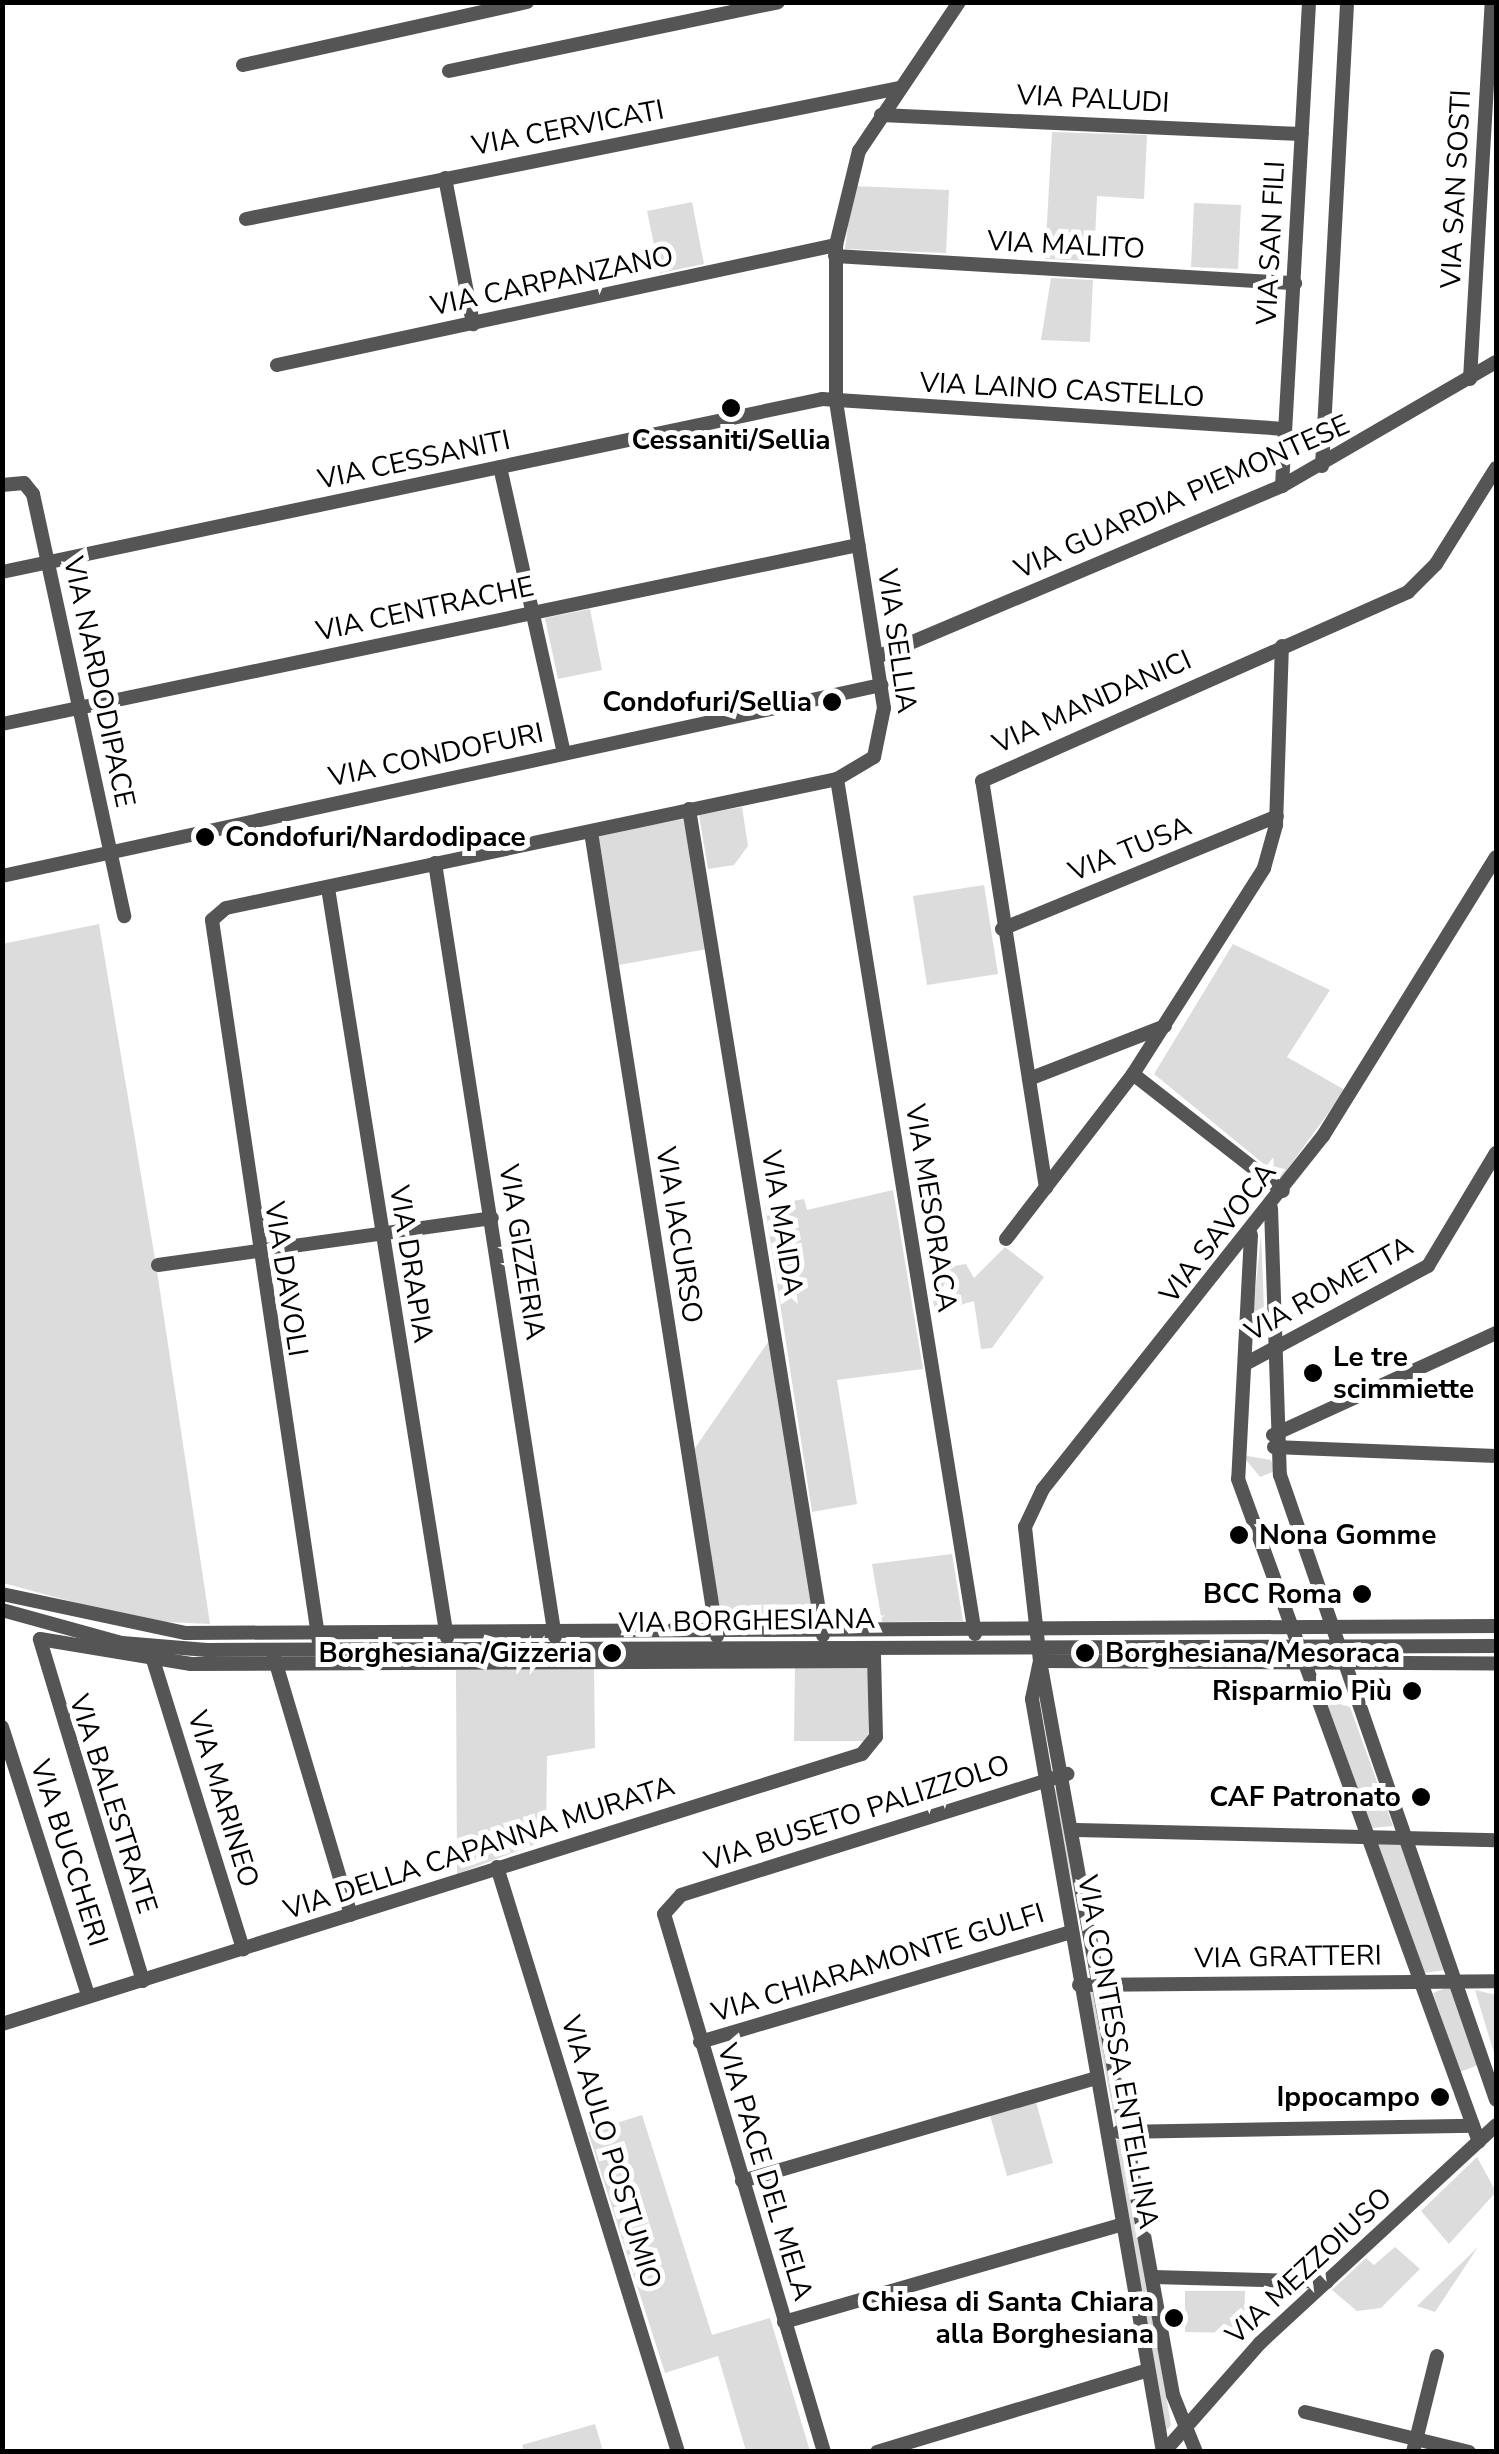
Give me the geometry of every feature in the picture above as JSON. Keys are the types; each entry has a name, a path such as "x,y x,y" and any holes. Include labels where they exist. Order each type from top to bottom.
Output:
{"street":[{"path":"243,64 528,2"},
{"path":"449,70 778,2"},
{"name":"VIA SELLIA","path":"214,916 435,863 838,779 879,749 881,684 836,402 836,251 850,171 881,115 959,2"},
{"name":"VIA SAN FILI","path":"1282,486 1308,2"},
{"path":"1322,466 1347,2"},
{"name":"VIA SAN SOSTI","path":"1470,379 1492,2"},
{"name":"VIA CERVICATI","path":"246,219 900,88"},
{"name":"VIA PALUDI","path":"881,115 1302,134"},
{"path":"445,178 474,324"},
{"name":"VIA MALITO","path":"836,251 1294,282"},
{"name":"VIA CARPANZANO","path":"277,366 836,251"},
{"name":"VIA GUARDIA PIEMONTESE","path":"877,657 1282,486 1496,362"},
{"name":"VIA LAINO CASTELLO","path":"836,402 1285,429"},
{"name":"VIA CESSANITI","path":"2,572 500,467 836,402"},
{"path":"500,467 564,752"},
{"name":"VIA MANDANICI","path":"1046,1188 978,799 985,778 1420,583 1496,468"},
{"name":"VIA NARDODIPACE","path":"2,485 30,488 124,916"},
{"name":"VIA CENTRACHE","path":"2,724 858,545"},
{"path":"1006,1239 1133,1074 1260,877 1277,816 1282,646"},
{"name":"VIA CONDOFURI","path":"2,876 881,684"},
{"name":"VIA MESORACA","path":"838,779 976,1645"},
{"name":"VIA MAIDA","path":"689,809 825,1646"},
{"name":"VIA TUSA","path":"1002,929 1277,816"},
{"name":"VIA IACURSO","path":"590,832 718,1647"},
{"name":"VIA SAVOCA","path":"1039,1644 1024,1543 1033,1504 1283,1192 1496,858"},
{"name":"VIA GIZZERIA","path":"435,863 557,1648"},
{"name":"VIA DRAPIA","path":"328,888 449,1649"},
{"name":"VIA DAVOLI","path":"214,916 256,1251 319,1641"},
{"path":"1028,1079 1165,1026"},
{"path":"1133,1074 1283,1192"},
{"name":"VIA ROMETTA","path":"1245,1364 1428,1266 1496,1154"},
{"path":"1271,1208 1274,1441 1330,1625 1407,1835 1496,2100"},
{"path":"158,1265 492,1218"},
{"path":"1251,1234 1236,1467 1296,1644 1424,1981 1479,2142"},
{"path":"1274,1441 1496,1332"},
{"path":"1274,1441 1496,1456"},
{"name":"VIA BORGHESIANA","path":"2,1594 186,1633 449,1649 825,1646 874,1653"},
{"name":"VIA BORGHESIANA","path":"2,1610 122,1643 186,1650 271,1649 319,1641 446,1631 1496,1626"},
{"path":"186,1633 186,1650"},
{"name":"VIA BORGHESIANA","path":"38,1642 154,1663 276,1665 874,1653 1039,1644 1496,1646"},
{"name":"VIA BALESTRATE","path":"38,1642 143,1981"},
{"name":"VIA CONTESSA ENTELLINA","path":"1039,1644 1068,1774 1181,2429"},
{"path":"271,1649 351,1915"},
{"name":"VIA DELLA CAPANNA MURATA","path":"2,2024 865,1753 876,1737 874,1653"},
{"path":"1040,1661 1496,1663"},
{"name":"VIA CONTESSA ENTELLINA","path":"1040,1661 1032,1694 1094,2080 1124,2224 1146,2372 1163,2452"},
{"name":"VIA MARINEO","path":"154,1663 243,1950"},
{"name":"VIA BUCCHERI","path":"2,1726 88,1995"},
{"name":"VIA BUSETO PALIZZOLO","path":"666,1907 681,1895 1068,1774"},
{"path":"1077,1830 1496,1840"},
{"name":"VIA AULO POSTUMIO","path":"497,1868 678,2452"},
{"name":"VIA PACE DEL MELA","path":"666,1907 700,2042 824,2452"},
{"name":"VIA CHIARAMONTE GULFI","path":"700,2042 1071,1932"},
{"name":"VIA GRATTERI","path":"1079,1985 1496,1981"},
{"path":"742,2181 1094,2080"},
{"name":"VIA MEZZOIUSO","path":"1163,2452 1181,2429 1327,2282 1496,2125"},
{"path":"1105,2132 1474,2126"},
{"path":"784,2322 1124,2224"},
{"path":"1153,2277 1327,2282"},
{"path":"1415,2445 1437,2356"},
{"path":"877,2452 1146,2372"},
{"path":"1304,2412 1415,2445 1469,2452"},
{"path":"1181,2429 1196,2452"}],"shaded area":[{"path":"1052,132 1147,135 1144,199 1097,196 1094,261 1045,259"},
{"path":"853,186 949,190 946,253 845,249"},
{"path":"692,202 704,264 660,273 647,211"},
{"path":"1194,203 1241,205 1238,269 1191,267"},
{"path":"1051,278 1093,280 1090,342 1041,340"},
{"path":"590,609 602,670 558,679 545,618"},
{"path":"742,807 748,846 734,865 708,869 699,815"},
{"path":"684,819 707,949 619,965 596,835"},
{"path":"984,885 998,974 927,985 913,896"},
{"path":"99,924 210,1624 144,1621 3,1583 2,944"},
{"path":"1233,944 1330,990 1287,1057 1345,1090 1281,1178 1154,1074"},
{"path":"893,1190 923,1369 837,1380 857,1504 812,1512 765,1206 804,1199 807,1210"},
{"path":"1261,1235 1265,1334 1258,1336 1251,1334"},
{"path":"1005,1247 1044,1277 992,1348 981,1349 974,1301 935,1312 928,1270 966,1264 974,1278"},
{"path":"770,1339 817,1624 722,1621 693,1451"},
{"path":"1242,1455 1271,1460 1275,1471 1260,1477"},
{"path":"952,1554 963,1621 882,1622 872,1564"},
{"path":"795,1666 869,1666 868,1741 794,1741"},
{"path":"594,1667 595,1748 547,1756 546,1840 457,1874 456,1670"},
{"path":"1336,1703 1350,1707 1393,1826 1372,1828 1328,1706"},
{"path":"1058,1788 1092,1977 1053,1793"},
{"path":"1399,1839 1446,1970 1424,1973 1374,1841"},
{"path":"1451,1986 1478,2065 1460,2072 1433,1993"},
{"path":"1094,1988 1119,2124 1116,2125 1089,1990"},
{"path":"1475,1990 1496,1995 1496,2060"},
{"path":"1036,2102 1053,2163 1007,2176 990,2115"},
{"path":"642,2115 712,2335 770,2318 810,2451 746,2451 718,2356 665,2373 588,2132"},
{"path":"1115,2140 1124,2140 1171,2425 1165,2432"},
{"path":"1477,2157 1496,2192 1449,2244 1421,2211"},
{"path":"1395,2247 1420,2269 1381,2308 1357,2311 1332,2290 1366,2258 1374,2265"},
{"path":"1478,2247 1435,2312 1417,2306"},
{"path":"1185,2291 1245,2291 1244,2333 1185,2332"},
{"path":"595,2424 603,2451 524,2451 522,2445"}],"place":[{"name":"Cessaniti/Sellia","path":"731,408"},
{"name":"Condofuri/Sellia","path":"832,702"},
{"name":"Condofuri/Nardodipace","path":"205,837"},
{"name":"Le tre scimmiette","path":"1313,1373"},
{"name":"Nona Gomme","path":"1239,1535"},
{"name":"BCC Roma","path":"1362,1594"},
{"name":"Borghesiana/Gizzeria","path":"612,1653"},
{"name":"Borghesiana/Mesoraca","path":"1085,1653"},
{"name":"Risparmio Più","path":"1412,1691"},
{"name":"CAF Patronato","path":"1421,1797"},
{"name":"Ippocampo","path":"1440,2097"},
{"name":"Chiesa di Santa Chiara alla Borghesiana","path":"1174,2318"}]}
